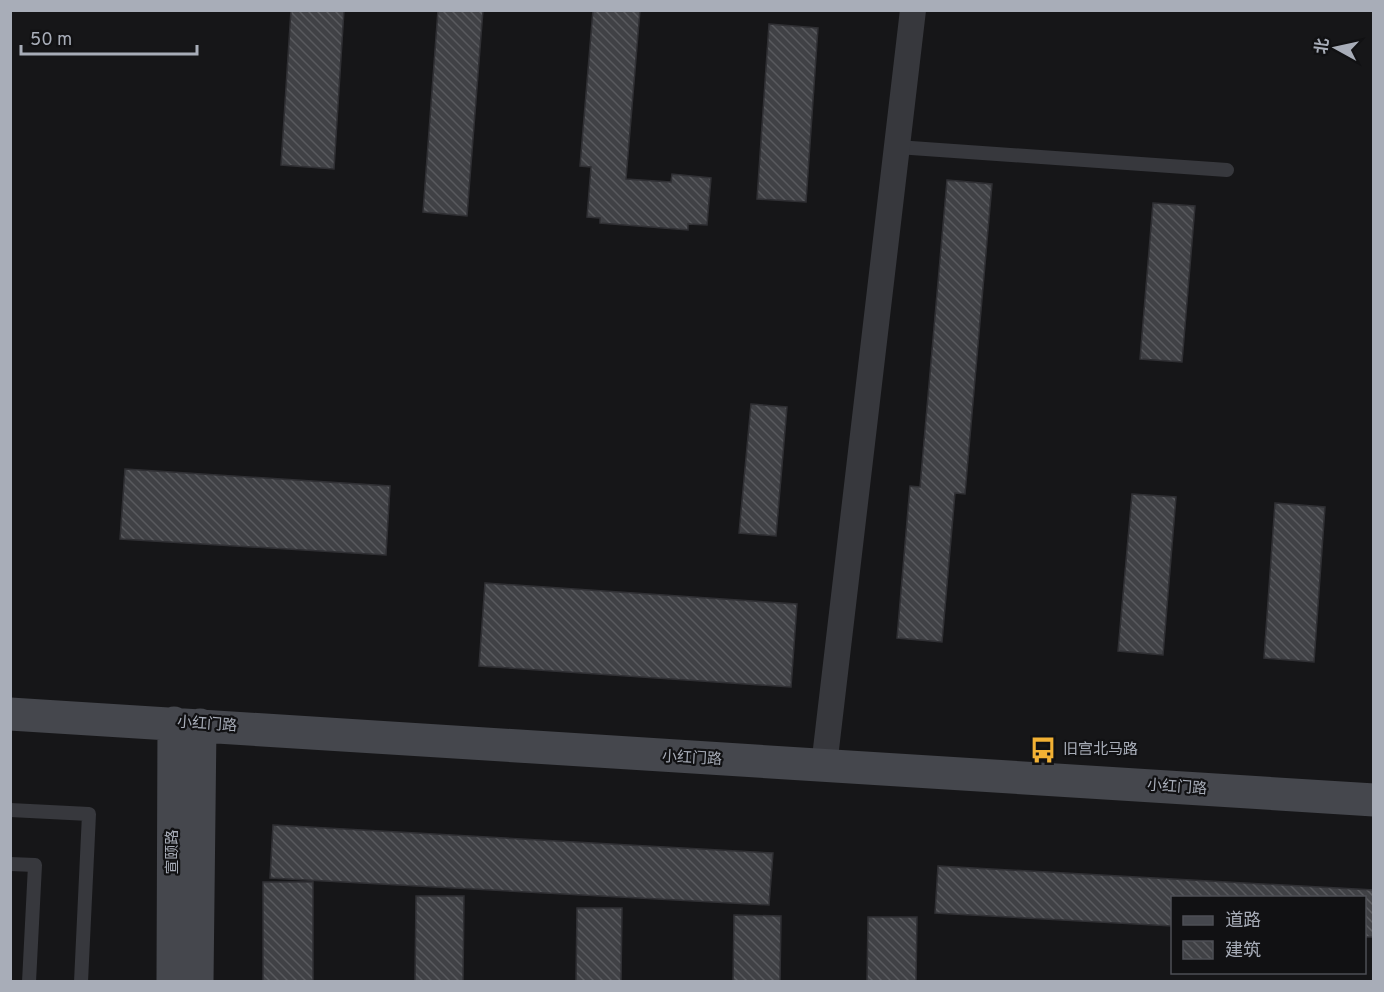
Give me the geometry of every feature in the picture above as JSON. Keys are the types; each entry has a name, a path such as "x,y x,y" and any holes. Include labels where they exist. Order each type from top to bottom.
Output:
{"street":[{"path":"824,766 913,10"},
{"name":"小红门路","path":"10,714 1374,800"},
{"name":"宣颐路","path":"173,981 187,724"},
{"name":"宣颐路","path":"187,724 197,981"}],"lane":[{"path":"897,147 1227,170"},
{"path":"10,810 89,814 81,981"},
{"path":"10,864 35,865 29,981"}],"building":[{"path":"291,10 344,10 334,169 281,165"},
{"path":"438,10 483,10 467,216 423,212"},
{"path":"593,10 640,10 626,179 671,182 672,174 711,178 707,225 688,224 688,230 600,223 600,218 587,217 591,167 580,166"},
{"path":"769,24 818,28 806,202 757,199"},
{"path":"947,180 992,184 965,494 955,493 942,642 897,638 910,486 920,487"},
{"path":"1153,203 1195,206 1182,362 1140,359"},
{"path":"751,404 787,407 776,536 739,533"},
{"path":"125,469 390,486 386,555 120,539"},
{"path":"1132,494 1176,497 1163,655 1118,651"},
{"path":"1275,503 1325,507 1314,662 1264,658"},
{"path":"485,583 797,604 791,687 479,666"},
{"path":"273,825 773,853 769,905 270,878"},
{"path":"938,866 1374,890 1374,937 1366,937 1366,896 1171,896 1171,926 935,913"},
{"path":"263,882 313,882 313,982 263,982"},
{"path":"416,896 464,896 463,982 415,982"},
{"path":"577,908 622,908 621,982 576,982"},
{"path":"734,915 781,916 780,982 733,982"},
{"path":"868,917 917,917 916,982 867,982"}],"place":[{"name":"旧宫北马路","path":"1043,750"}]}
